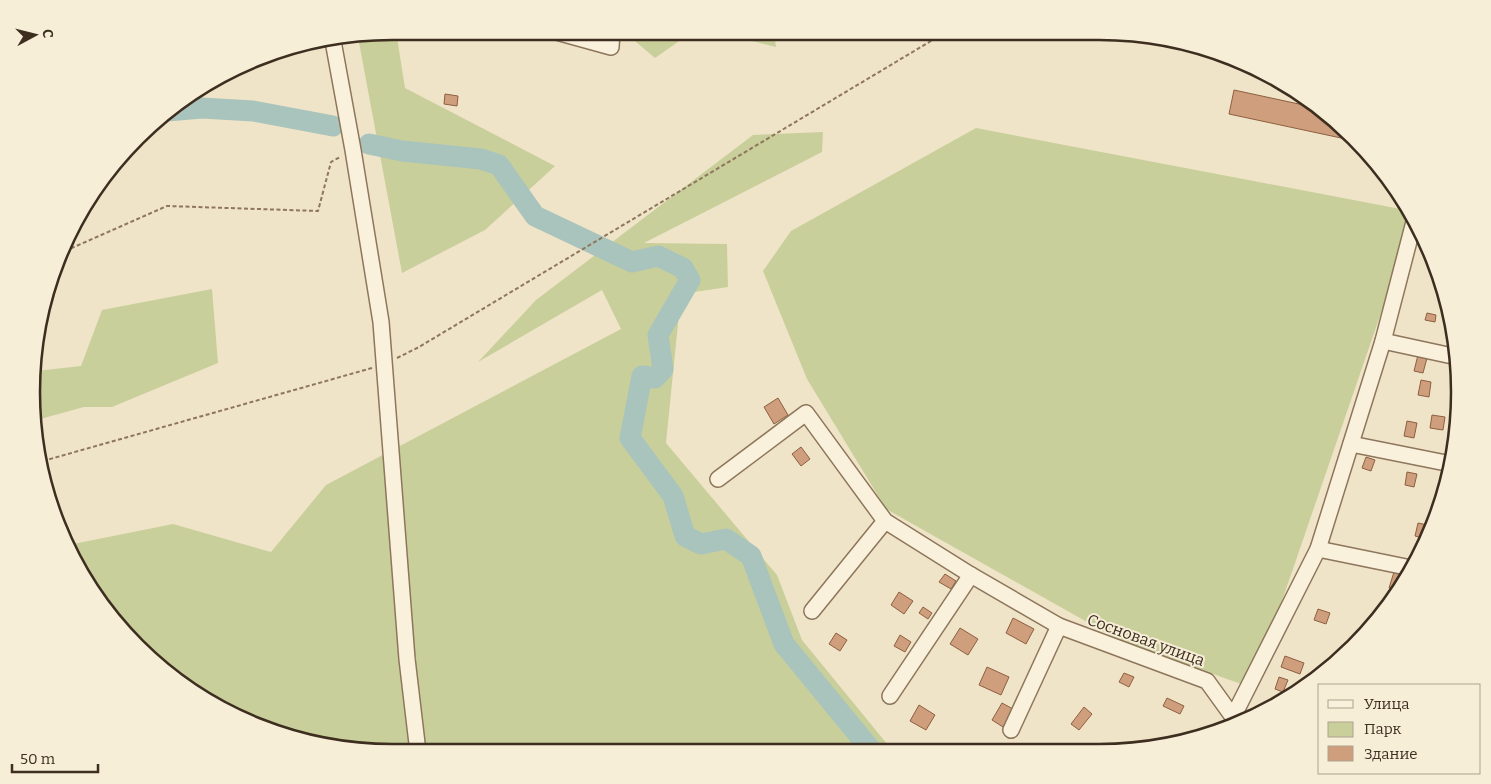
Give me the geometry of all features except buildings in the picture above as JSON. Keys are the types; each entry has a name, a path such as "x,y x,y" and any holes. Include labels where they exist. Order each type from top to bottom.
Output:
{"street":[{"path":"586,40 611,47 611,40"},
{"path":"334,45 354,150 381,322 407,659 417,744"},
{"path":"1240,715 1318,549 1383,341 1411,229"},
{"path":"1383,341 1449,355"},
{"name":"Сосновая улица","path":"718,479 806,413 884,521 971,575 1059,626 1207,681 1235,717"},
{"path":"1352,444 1444,463"},
{"path":"812,611 884,521"},
{"path":"1318,549 1405,567"},
{"path":"890,696 971,575"},
{"path":"1010,730 1059,626"}],"path":[{"path":"47,460 385,364 435,337 933,40"},
{"path":"71,249 167,206 318,211 331,162 354,150"}],"green space":[{"path":"397,40 405,88 555,166 485,230 402,273 359,42"},
{"path":"634,40 681,40 655,58"},
{"path":"748,40 775,40 776,47"},
{"path":"976,128 1400,209 1410,228 1252,688 1119,640 886,509 807,379 763,271 791,231"},
{"path":"823,132 822,152 644,243 727,244 728,287 681,294 666,443 777,575 802,640 887,744 392,744 346,741 323,737 301,732 257,717 236,708 196,685 143,641 99,588 74,544 173,524 271,552 326,485 621,329 602,290 478,362 536,300 753,135"},
{"path":"212,289 218,363 112,407 84,407 41,419 41,370 81,366 102,310"}],"waterway":[{"path":"182,110 202,108 253,111 333,126"},
{"path":"369,144 402,151 481,159 499,165 535,216 632,262 658,256 683,268 690,280 658,335 663,369 655,378 642,376 630,438 673,496 685,536 701,544 726,539 751,556 784,644 866,744"}]}
